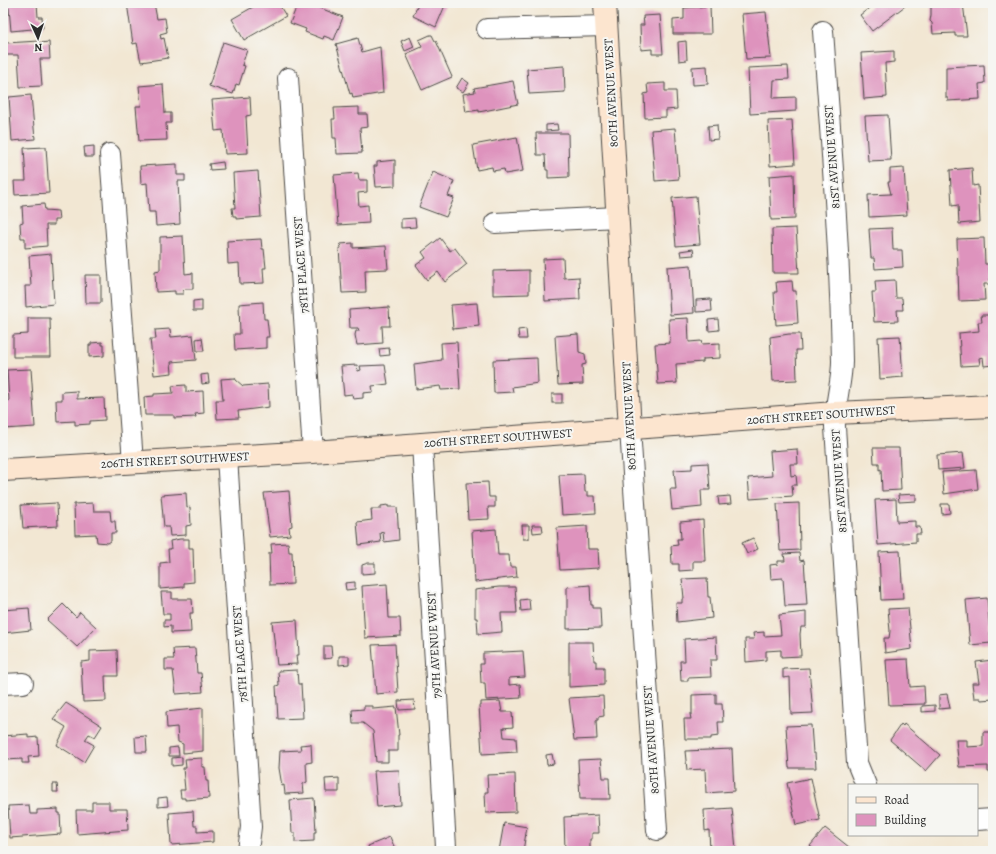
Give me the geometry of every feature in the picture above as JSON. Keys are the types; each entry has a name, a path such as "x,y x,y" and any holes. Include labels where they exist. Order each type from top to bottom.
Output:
{"street":[{"name":"80TH AVENUE WEST","path":"605,3 630,429 657,830"},
{"path":"487,30 607,26"},
{"name":"81ST AVENUE WEST","path":"823,31 834,177 842,363 834,413 857,763 866,784"},
{"name":"78TH PLACE WEST","path":"288,78 313,452"},
{"path":"110,154 133,462"},
{"path":"495,223 618,217"},
{"name":"206TH STREET SOUTHWEST","path":"3,470 313,452 834,413 993,406"},
{"name":"79TH AVENUE WEST","path":"422,444 446,847"},
{"name":"78TH PLACE WEST","path":"227,457 251,827 248,851"},
{"path":"3,684 23,683"},
{"path":"978,820 993,819"}],"building":[{"path":"4,3 37,3 38,17 42,17 43,28 11,31 9,8 4,8"},
{"path":"127,3 154,3 157,19 165,18 167,32 160,34 161,39 164,38 168,58 141,62 137,43 133,44"},
{"path":"260,3 278,3 286,16 244,40 232,19"},
{"path":"298,3 307,3 343,17 334,40 324,36 323,39 305,32 306,29 290,23"},
{"path":"414,3 446,3 436,27 413,16 418,5"},
{"path":"870,3 903,3 905,6 872,31 860,15 872,6"},
{"path":"931,3 963,3 967,36 955,36 955,33 933,34 932,23 930,21"},
{"path":"710,6 711,34 673,34 673,20 684,19 684,8"},
{"path":"766,12 771,58 746,59 742,14"},
{"path":"660,15 663,54 652,54 652,49 641,50 640,25 644,25 643,16"},
{"path":"432,35 436,41 452,77 422,90 406,54 422,47 419,40"},
{"path":"410,37 414,47 405,51 401,41"},
{"path":"358,38 362,52 380,47 383,93 353,98 352,93 350,94 336,44"},
{"path":"39,41 39,43 49,42 50,59 40,59 42,86 20,87 18,55 6,55 6,43"},
{"path":"686,41 687,60 679,61 678,42"},
{"path":"223,42 247,50 242,65 245,66 239,85 236,84 233,94 209,86"},
{"path":"894,51 894,62 885,63 887,97 864,99 861,53"},
{"path":"984,65 985,83 979,84 980,99 948,101 948,98 946,98 946,67"},
{"path":"564,66 565,92 529,94 527,69"},
{"path":"707,66 708,84 693,85 692,67"},
{"path":"788,66 789,79 774,80 773,98 796,97 796,111 750,114 748,68"},
{"path":"462,78 469,83 463,92 456,88"},
{"path":"513,81 518,104 479,112 479,110 466,112 463,94 475,92 474,88"},
{"path":"665,83 665,91 676,91 677,109 666,110 666,117 645,118 644,94 648,93 647,84"},
{"path":"163,84 165,113 171,113 171,123 166,123 167,140 139,141 136,106 141,106 139,86"},
{"path":"31,95 35,139 12,141 9,97"},
{"path":"250,97 251,115 246,116 248,153 225,154 223,130 215,131 212,100"},
{"path":"359,107 359,114 367,114 368,127 360,128 362,153 337,154 336,138 333,138 332,119 335,119 334,108"},
{"path":"888,115 891,160 868,161 865,116"},
{"path":"792,120 795,164 770,166 768,121"},
{"path":"557,124 558,130 546,131 546,125"},
{"path":"717,125 718,139 709,140 708,126"},
{"path":"675,128 679,179 655,181 651,130"},
{"path":"536,133 568,133 569,177 548,178 545,155 537,155"},
{"path":"517,137 523,171 505,174 504,169 493,171 492,167 477,170 473,145"},
{"path":"94,146 94,157 85,157 84,147"},
{"path":"46,147 49,193 15,195 14,181 26,181 24,148"},
{"path":"395,160 395,186 376,187 374,166 377,166 377,162"},
{"path":"223,162 224,169 210,170 209,164"},
{"path":"177,164 177,175 185,175 185,181 178,181 180,224 156,226 155,212 149,212 147,183 141,184 140,166"},
{"path":"904,168 907,215 869,217 868,195 891,194 888,182 890,182 890,169"},
{"path":"972,168 973,186 978,185 980,222 959,224 958,205 952,206 950,170"},
{"path":"258,171 261,217 236,219 236,216 233,216 232,208 235,208 233,173"},
{"path":"433,172 454,181 448,196 454,198 446,217 419,207"},
{"path":"358,173 359,180 367,180 367,192 358,193 359,206 368,205 369,223 338,225 334,175"},
{"path":"794,174 795,219 771,220 769,176"},
{"path":"696,196 700,244 676,246 672,198"},
{"path":"44,204 45,210 58,211 59,220 54,220 54,225 46,225 47,246 25,248 25,238 21,238 20,223 23,222 22,206"},
{"path":"415,218 416,227 401,228 401,219"},
{"path":"796,228 799,273 773,273 772,229"},
{"path":"892,228 893,250 902,250 903,267 875,269 874,258 871,258 869,229"},
{"path":"183,236 185,274 193,273 193,289 185,289 183,294 175,294 175,291 156,292 155,271 160,270 160,237"},
{"path":"440,238 450,251 455,248 467,264 445,282 438,272 427,280 416,265 426,258 422,252"},
{"path":"984,238 985,264 989,264 990,284 984,284 985,300 959,301 957,239"},
{"path":"261,239 262,249 264,249 266,268 263,268 264,283 240,284 239,263 228,264 227,241"},
{"path":"353,243 353,248 386,246 388,269 365,270 366,292 342,293 339,248 341,248 340,244"},
{"path":"693,249 694,255 681,256 680,251"},
{"path":"51,254 54,304 26,307 25,286 31,286 29,256"},
{"path":"563,258 564,278 579,277 580,299 545,301 543,259"},
{"path":"691,265 694,313 670,315 667,267"},
{"path":"529,270 529,294 493,295 493,271"},
{"path":"85,275 101,275 101,303 86,303"},
{"path":"895,280 896,298 902,298 903,310 897,310 898,321 874,322 872,292 876,292 875,281"},
{"path":"792,281 793,291 796,291 798,323 776,325 774,292 777,292 776,282"},
{"path":"711,299 712,311 696,312 696,300"},
{"path":"202,300 202,311 193,311 193,301"},
{"path":"263,302 264,319 267,319 269,337 266,337 266,348 235,350 234,334 240,334 239,304"},
{"path":"477,303 479,326 453,329 451,305"},
{"path":"389,307 390,326 382,326 383,343 357,345 355,335 356,331 359,331 358,328 350,328 349,310"},
{"path":"981,315 992,315 993,365 984,366 983,357 979,358 980,365 961,366 959,333 979,331 978,322 982,322"},
{"path":"28,318 50,318 51,357 13,357 13,335 28,334"},
{"path":"688,318 689,342 701,341 702,344 720,343 720,358 703,359 703,362 676,364 677,383 658,384 655,344 670,343 669,319"},
{"path":"718,319 719,330 709,331 708,320"},
{"path":"170,329 171,337 193,335 196,360 171,362 172,373 154,375 150,339 156,339 155,330"},
{"path":"526,329 527,339 519,339 518,330"},
{"path":"578,334 579,352 585,354 586,364 582,365 583,384 558,385 555,336"},
{"path":"800,334 801,350 796,350 797,380 773,381 770,337"},
{"path":"900,336 903,377 880,379 878,337"},
{"path":"202,338 204,351 197,351 196,339"},
{"path":"102,342 102,345 104,345 104,356 89,357 89,345 91,345 91,343"},
{"path":"457,342 460,389 441,390 440,386 416,389 414,364 442,360 441,343"},
{"path":"389,348 390,355 380,356 379,349"},
{"path":"537,358 538,383 512,387 513,392 494,393 493,360"},
{"path":"357,365 358,371 361,370 360,366 385,365 388,384 372,386 373,392 363,393 363,398 353,399 352,394 344,395 341,366"},
{"path":"31,369 35,427 3,429 3,401 9,401 7,370"},
{"path":"208,374 209,383 202,384 201,375"},
{"path":"235,378 243,386 268,384 269,407 238,411 239,418 217,419 216,400 223,400 221,379"},
{"path":"186,385 186,392 203,391 204,413 195,414 196,417 174,418 174,415 145,415 144,397 154,396 154,394 173,393 172,386"},
{"path":"77,391 77,399 104,398 105,420 90,421 90,424 75,425 75,421 57,422 56,400 62,400 62,392"},
{"path":"552,394 562,394 562,403 552,403"},
{"path":"873,448 899,448 901,490 882,491 881,469 879,470 879,463 874,463"},
{"path":"797,449 798,464 790,464 791,476 796,475 797,485 792,485 793,496 750,499 748,478 772,476 770,451"},
{"path":"963,453 965,468 938,470 937,455"},
{"path":"708,463 710,490 701,490 702,507 672,510 670,489 676,489 674,470 692,469 692,464"},
{"path":"976,470 978,489 944,494 942,472"},
{"path":"584,474 585,492 588,492 588,496 595,496 596,513 562,515 559,475"},
{"path":"488,482 489,497 495,497 495,507 488,507 489,519 468,520 466,483"},
{"path":"289,491 292,526 289,527 290,535 270,537 264,493"},
{"path":"186,493 187,508 190,507 191,525 186,526 186,535 170,536 169,527 164,527 161,495"},
{"path":"916,494 916,501 899,502 898,495"},
{"path":"730,496 731,504 719,505 718,497"},
{"path":"896,499 897,522 915,521 915,527 920,527 921,534 916,534 916,542 878,545 875,500"},
{"path":"57,503 58,526 23,528 21,505"},
{"path":"93,503 94,511 110,511 111,521 115,521 116,533 111,533 111,541 108,543 97,542 96,534 75,535 74,504"},
{"path":"799,503 800,550 780,551 777,504"},
{"path":"941,504 949,504 950,513 942,514"},
{"path":"388,505 388,507 397,507 399,540 384,542 383,532 380,533 381,542 359,545 357,522 372,520 371,509 381,509 381,506"},
{"path":"703,520 705,561 693,561 693,570 679,571 679,564 672,564 671,546 678,545 677,539 681,539 680,522"},
{"path":"4,521 5,541 3,541"},
{"path":"522,525 529,525 529,539 523,539"},
{"path":"532,525 542,525 543,532 533,533"},
{"path":"587,526 588,549 598,549 599,568 560,570 557,528"},
{"path":"496,529 498,555 509,555 510,567 516,567 517,577 475,582 472,531"},
{"path":"753,538 758,549 747,554 742,543"},
{"path":"189,539 189,548 193,548 194,582 184,583 184,587 160,589 160,563 169,562 168,549 171,549 170,541"},
{"path":"288,543 289,552 292,552 293,584 270,585 269,553 272,553 271,544"},
{"path":"900,551 903,599 881,600 879,552"},
{"path":"799,553 800,561 804,560 807,605 785,606 783,578 771,579 770,565 778,564 778,561 785,561 784,554"},
{"path":"375,563 375,573 362,574 362,565"},
{"path":"707,578 708,597 710,597 712,618 677,622 676,603 682,603 682,599 684,598 682,579"},
{"path":"355,582 355,589 346,590 345,583"},
{"path":"387,584 389,618 400,618 401,636 365,638 362,586"},
{"path":"590,585 591,605 593,605 593,608 600,608 601,628 567,629 567,587"},
{"path":"515,587 517,613 501,613 502,632 478,634 477,618 475,618 475,590"},
{"path":"161,592 172,592 172,599 192,599 193,613 190,613 191,632 171,633 171,626 164,627 164,620 170,620 170,614 163,614"},
{"path":"987,598 991,643 970,645 966,600"},
{"path":"529,599 530,610 521,611 520,600"},
{"path":"63,604 76,617 80,612 96,627 77,647 47,620"},
{"path":"29,608 31,630 3,633 3,610"},
{"path":"908,608 912,649 885,653 884,638 889,638 890,631 888,609"},
{"path":"806,612 806,627 801,627 800,634 801,656 781,657 781,650 766,651 766,660 746,662 745,639 754,639 753,633 764,632 764,636 781,635 779,615"},
{"path":"297,620 299,655 296,655 297,664 277,665 272,622"},
{"path":"716,637 717,660 710,660 711,677 688,678 688,681 681,681 680,661 685,661 684,639"},
{"path":"569,642 593,642 594,661 596,661 596,667 604,667 604,685 569,687"},
{"path":"395,644 398,692 376,694 372,645"},
{"path":"324,646 331,646 332,658 324,659"},
{"path":"195,648 197,673 201,673 203,692 176,694 173,670 165,670 165,659 174,659 173,649"},
{"path":"117,650 118,676 105,676 106,701 83,702 81,662 90,661 90,651"},
{"path":"523,651 525,677 509,678 509,685 520,684 521,698 486,700 485,683 481,683 480,664 483,664 483,653"},
{"path":"339,656 349,656 349,664 339,665"},
{"path":"908,659 910,687 924,686 925,704 889,705 886,660"},
{"path":"993,660 993,699 981,700 980,698 974,698 972,683 979,683 976,662"},
{"path":"809,668 813,713 791,714 790,677 783,678 783,669"},
{"path":"297,670 298,684 301,684 303,718 278,719 276,686 279,685 278,671"},
{"path":"716,694 716,704 722,704 723,722 718,722 719,736 711,737 711,739 685,739 684,719 691,719 690,714 692,714 692,695"},
{"path":"947,694 950,708 939,709 939,695"},
{"path":"603,696 604,716 598,717 598,720 596,720 597,739 574,740 569,698"},
{"path":"414,700 415,709 399,710 398,701"},
{"path":"500,701 502,712 512,712 513,727 503,728 504,737 516,738 517,752 482,754 479,705 481,705 481,702"},
{"path":"66,703 102,726 95,737 89,734 85,740 94,745 84,762 57,745 66,727 53,719"},
{"path":"935,705 935,711 922,712 922,706"},
{"path":"364,706 373,706 373,709 396,707 399,735 398,751 388,751 388,762 376,762 373,731 363,723 353,723 352,710 364,709"},
{"path":"203,708 203,751 183,753 183,744 178,742 177,727 167,728 166,712"},
{"path":"901,724 903,726 904,724 940,755 926,771 890,740"},
{"path":"811,725 813,753 815,753 816,768 789,768 786,726"},
{"path":"983,732 993,732 993,772 988,772 988,766 959,767 956,740 967,740 967,747 983,746"},
{"path":"28,734 28,738 38,737 39,756 28,757 29,763 22,763 22,759 7,760 6,758 3,758 3,736"},
{"path":"146,736 147,752 136,752 135,737"},
{"path":"311,744 312,762 306,763 307,782 303,784 304,793 285,794 279,768 280,751 301,750 300,745"},
{"path":"178,747 179,756 169,756 169,748"},
{"path":"732,749 734,791 706,793 705,769 687,770 685,751"},
{"path":"552,754 554,764 547,765 546,755"},
{"path":"182,757 182,765 172,766 172,758"},
{"path":"202,758 202,767 205,767 206,781 208,781 209,798 185,800 185,798 181,798 180,790 185,790 183,768 186,768 185,759"},
{"path":"601,759 603,778 609,778 610,799 580,799 578,760"},
{"path":"399,770 401,805 377,807 374,771"},
{"path":"515,774 516,812 486,813 485,792 488,792 487,775"},
{"path":"339,778 339,792 326,792 325,779"},
{"path":"811,778 820,820 796,825 787,783"},
{"path":"53,784 57,784 58,792 53,792"},
{"path":"167,797 168,806 158,807 158,798"},
{"path":"314,798 316,832 314,832 314,841 295,842 295,833 292,833 290,800"},
{"path":"92,802 109,802 109,809 127,809 128,830 77,834 76,810 92,810"},
{"path":"29,805 30,814 37,814 37,810 58,809 58,813 60,813 61,834 10,838 8,806"},
{"path":"732,808 736,849 710,851 709,830 705,831 704,810"},
{"path":"193,811 194,826 197,826 197,832 213,831 213,842 171,845 169,813"},
{"path":"598,815 599,833 592,833 592,839 590,839 590,851 565,851 564,817"},
{"path":"504,823 527,827 523,851 499,851"},
{"path":"825,828 854,851 816,851 810,846"},
{"path":"390,837 396,851 370,851 368,846"}]}
